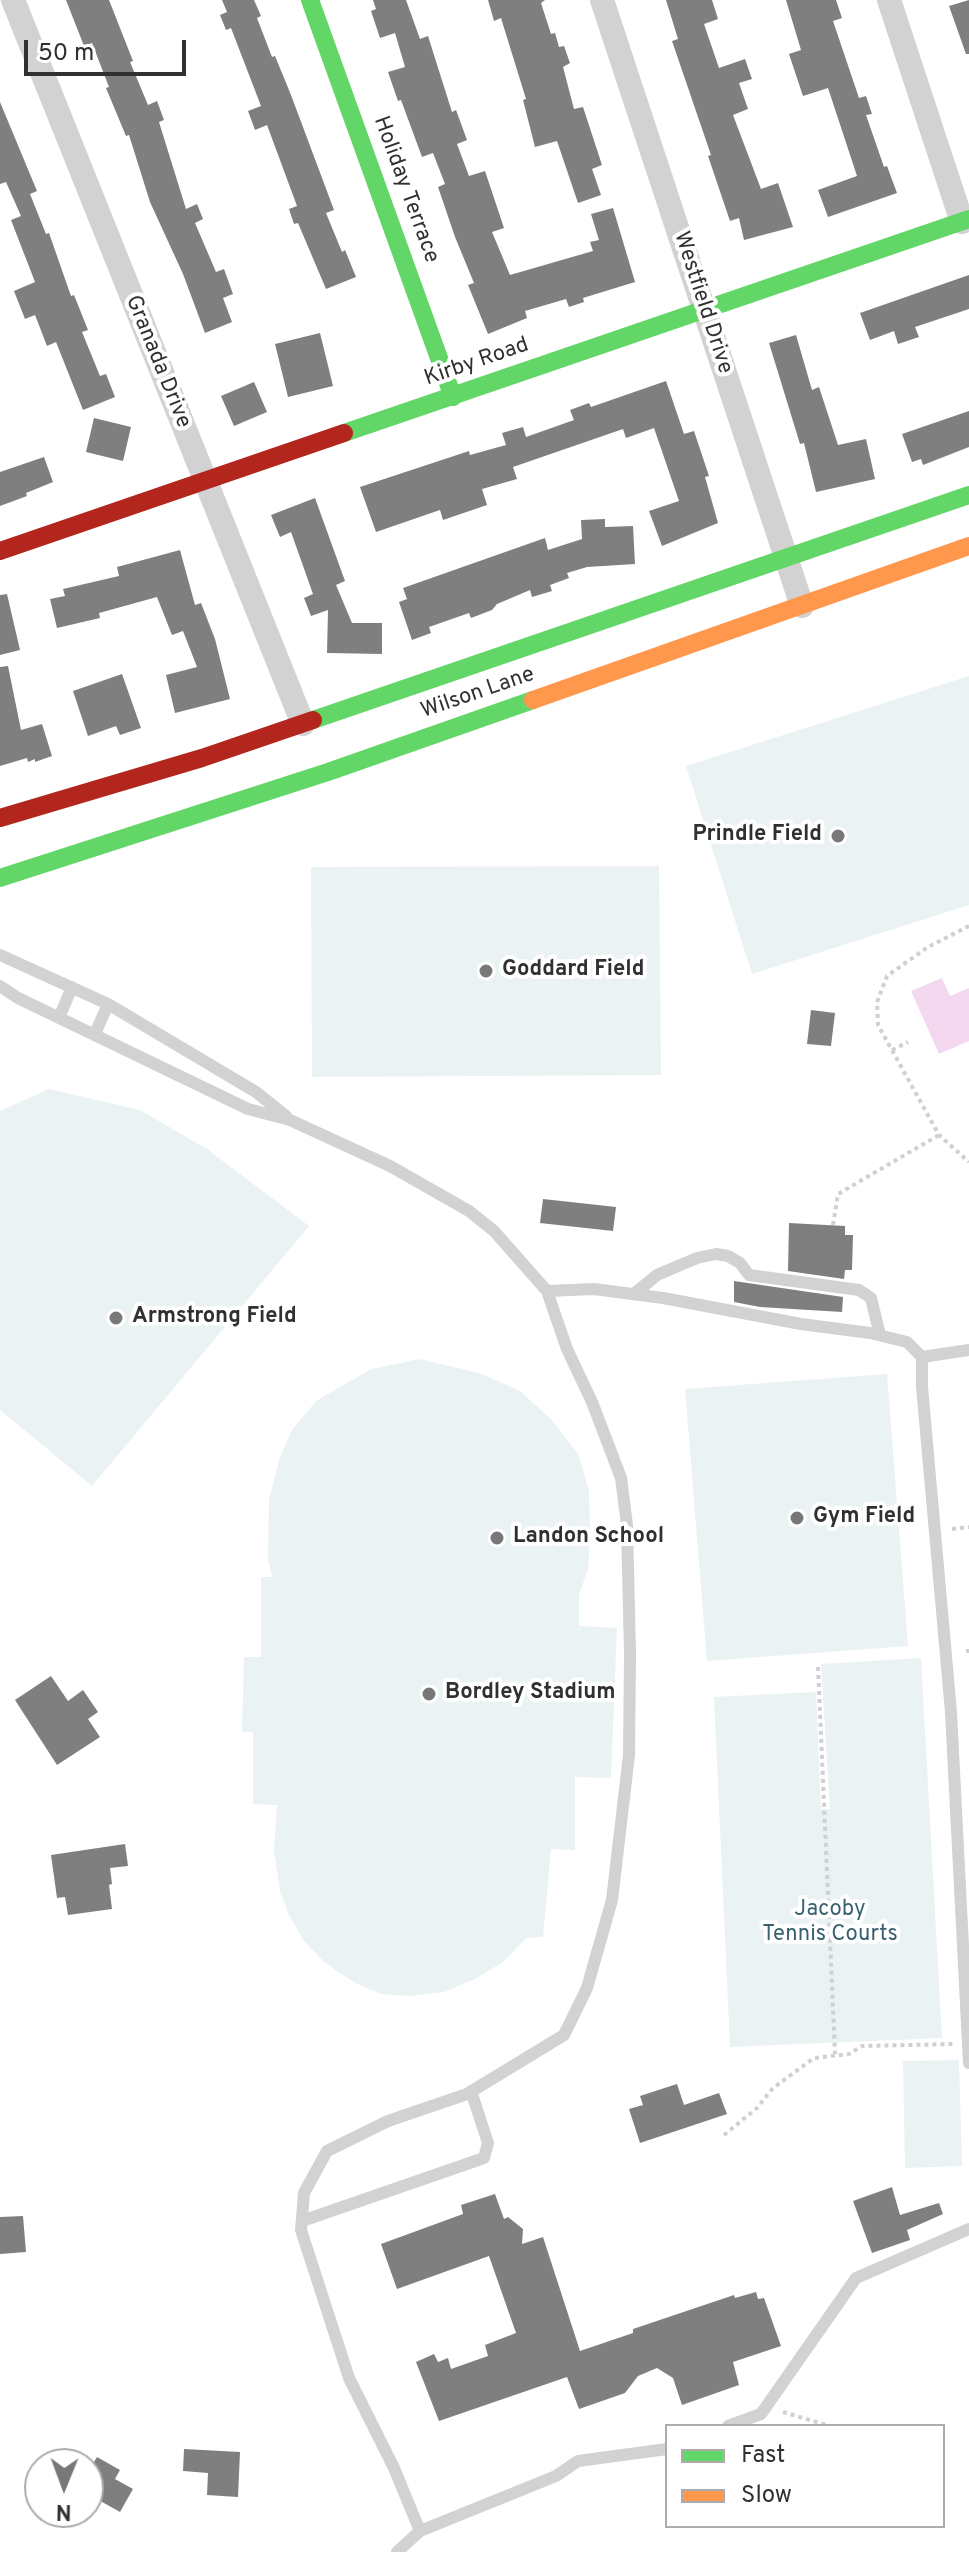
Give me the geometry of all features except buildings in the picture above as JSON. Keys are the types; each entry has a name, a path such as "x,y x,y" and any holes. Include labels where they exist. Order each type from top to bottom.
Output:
{"street":[{"name":"Granada Drive","path":"13,0 303,724"},
{"name":"Holiday Terrace","path":"310,0 453,397"},
{"name":"Westfield Drive","path":"602,0 802,606"},
{"path":"889,0 965,220"},
{"name":"Kirby Road","path":"0,551 965,220"},
{"name":"Wilson Lane","path":"0,818 202,758 969,495"},
{"name":"Wilson Lane","path":"0,878 328,772 969,546"}],"lane":[{"path":"0,955 108,1004 256,1092 290,1120"},
{"path":"0,986 59,1018 248,1109 290,1120 390,1166 469,1211 494,1231 547,1291 567,1349 592,1402 621,1478 627,1525 629,1755 612,1900 587,1988 564,2035 471,2091 388,2121 327,2151 304,2193 301,2230 349,2378 394,2468 420,2531"},
{"path":"59,1018 72,987"},
{"path":"95,1034 108,1004"},
{"path":"634,1294 657,1275 697,1258 716,1254 740,1263 749,1275 859,1290 871,1298 880,1335"},
{"path":"547,1291 594,1289 634,1294 880,1335 907,1342 922,1357 922,1387 951,1712 969,2063"},
{"path":"922,1357 969,1350"},
{"path":"302,2221 484,2158 488,2143 471,2091"},
{"path":"734,2424 761,2414 856,2278 969,2229"},
{"path":"397,2552 420,2531 556,2476 578,2461 665,2449"}],"path":[{"path":"969,926 928,947 887,976 877,1002 878,1025 939,1135 969,1162"},
{"path":"892,1050 908,1042"},
{"path":"833,1225 838,1194 939,1135"},
{"path":"949,1530 969,1527"},
{"path":"818,1667 835,2054"},
{"path":"724,2135 757,2108 773,2088 814,2058 849,2054 862,2046 955,2044"},
{"path":"777,2410 823,2424"}],"green space":[{"name":"Prindle Field","path":"969,676 969,905 752,974 686,766"},
{"name":"Goddard Field","path":"659,866 661,1075 312,1077 311,867"},
{"name":"Armstrong Field","path":"49,1089 140,1110 207,1149 309,1226 92,1486 0,1410 0,1111"},
{"name":"Bordley Stadium","path":"420,1359 482,1374 520,1391 552,1420 578,1454 589,1490 590,1536 588,1570 579,1594 579,1626 617,1628 611,1778 575,1777 575,1850 551,1849 543,1937 526,1938 503,1962 475,1979 444,1992 410,1996 381,1994 355,1983 324,1962 304,1941 280,1891 274,1851 277,1805 253,1804 253,1732 242,1732 244,1657 261,1657 261,1577 272,1577 268,1560 269,1500 279,1460 292,1430 316,1401 372,1369"},
{"name":"Gym Field","path":"887,1374 908,1646 707,1661 685,1389"},
{"name":"Jacoby Tennis Courts","path":"921,1658 942,2038 730,2047 714,1697 816,1692 821,1809 830,1809 821,1664"},
{"path":"959,2060 962,2166 905,2168 903,2061"}],"shaded area":[{"path":"942,978 950,996 969,988 969,1041 939,1054 911,991"}],"traffic: fast":[{"path":"310,0 453,397"},
{"path":"344,433 969,219"},
{"path":"313,720 969,495"},
{"path":"0,878 328,772 533,700"}],"traffic: slow":[{"path":"533,700 969,546"}],"traffic: jam":[{"path":"0,551 344,433"},
{"path":"0,818 202,758 313,720"}],"place":[{"name":"Prindle Field","path":"838,836"},
{"name":"Goddard Field","path":"486,971"},
{"name":"Armstrong Field","path":"116,1318"},
{"name":"Gym Field","path":"797,1518"},
{"name":"Landon School","path":"497,1538"},
{"name":"Bordley Stadium","path":"429,1694"}]}
